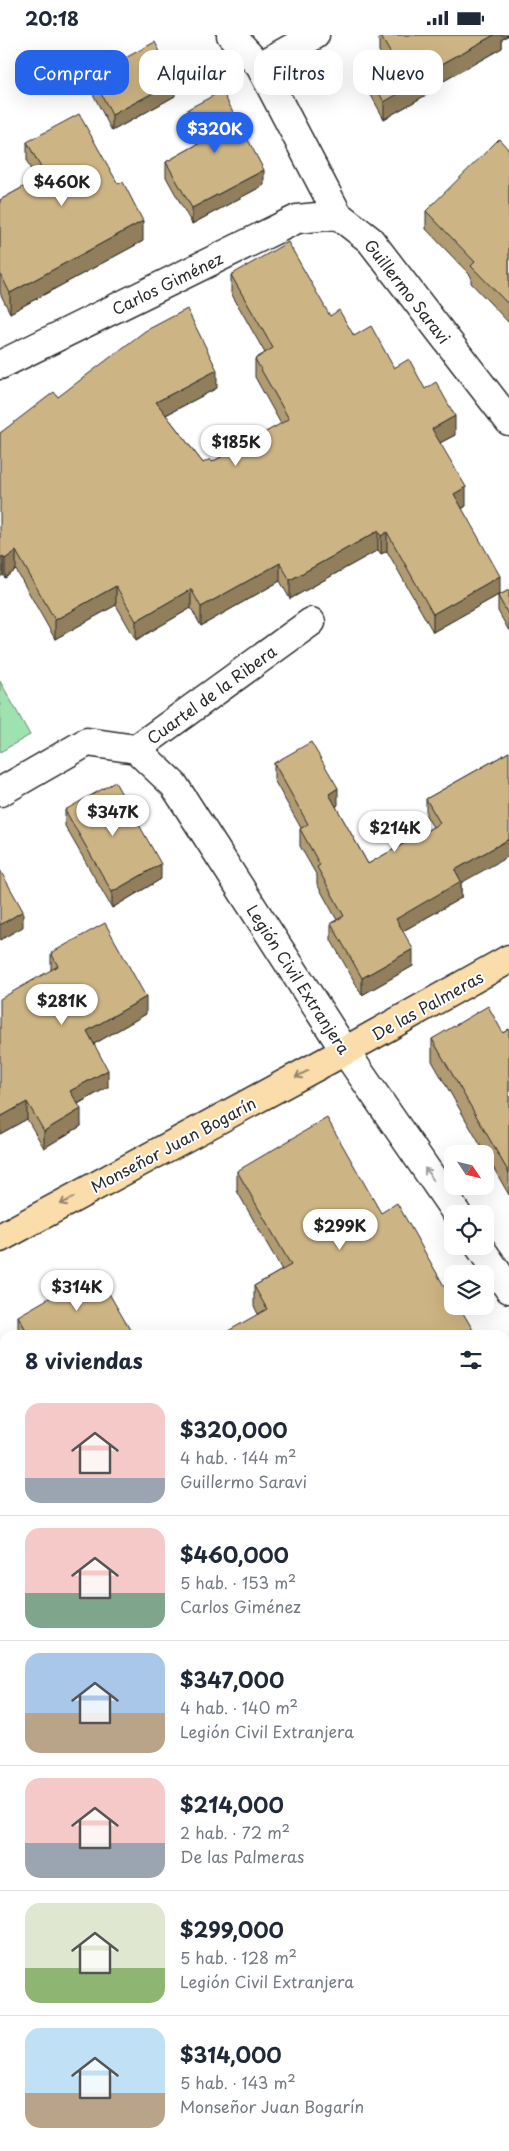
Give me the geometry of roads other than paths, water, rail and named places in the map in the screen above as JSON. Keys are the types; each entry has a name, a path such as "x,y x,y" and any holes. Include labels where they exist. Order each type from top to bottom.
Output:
{"main road":[{"name":"De las Palmeras","path":"345,1051 509,959"},
{"name":"Monseñor Juan Bogarín","path":"0,1237 345,1051"}],"street":[{"name":"Guillermo Saravi","path":"231,35 254,60"},
{"path":"288,50 315,35"},
{"name":"Guillermo Saravi","path":"275,95 338,215 370,240 509,421"},
{"name":"Carlos Giménez","path":"0,365 297,219 338,215"},
{"name":"Cuartel de la Ribera","path":"0,792 87,742 136,749 311,622"},
{"name":"Legión Civil Extranjera","path":"136,749 174,785 345,1051 451,1205"},
{"path":"486,1255 509,1289"}]}
